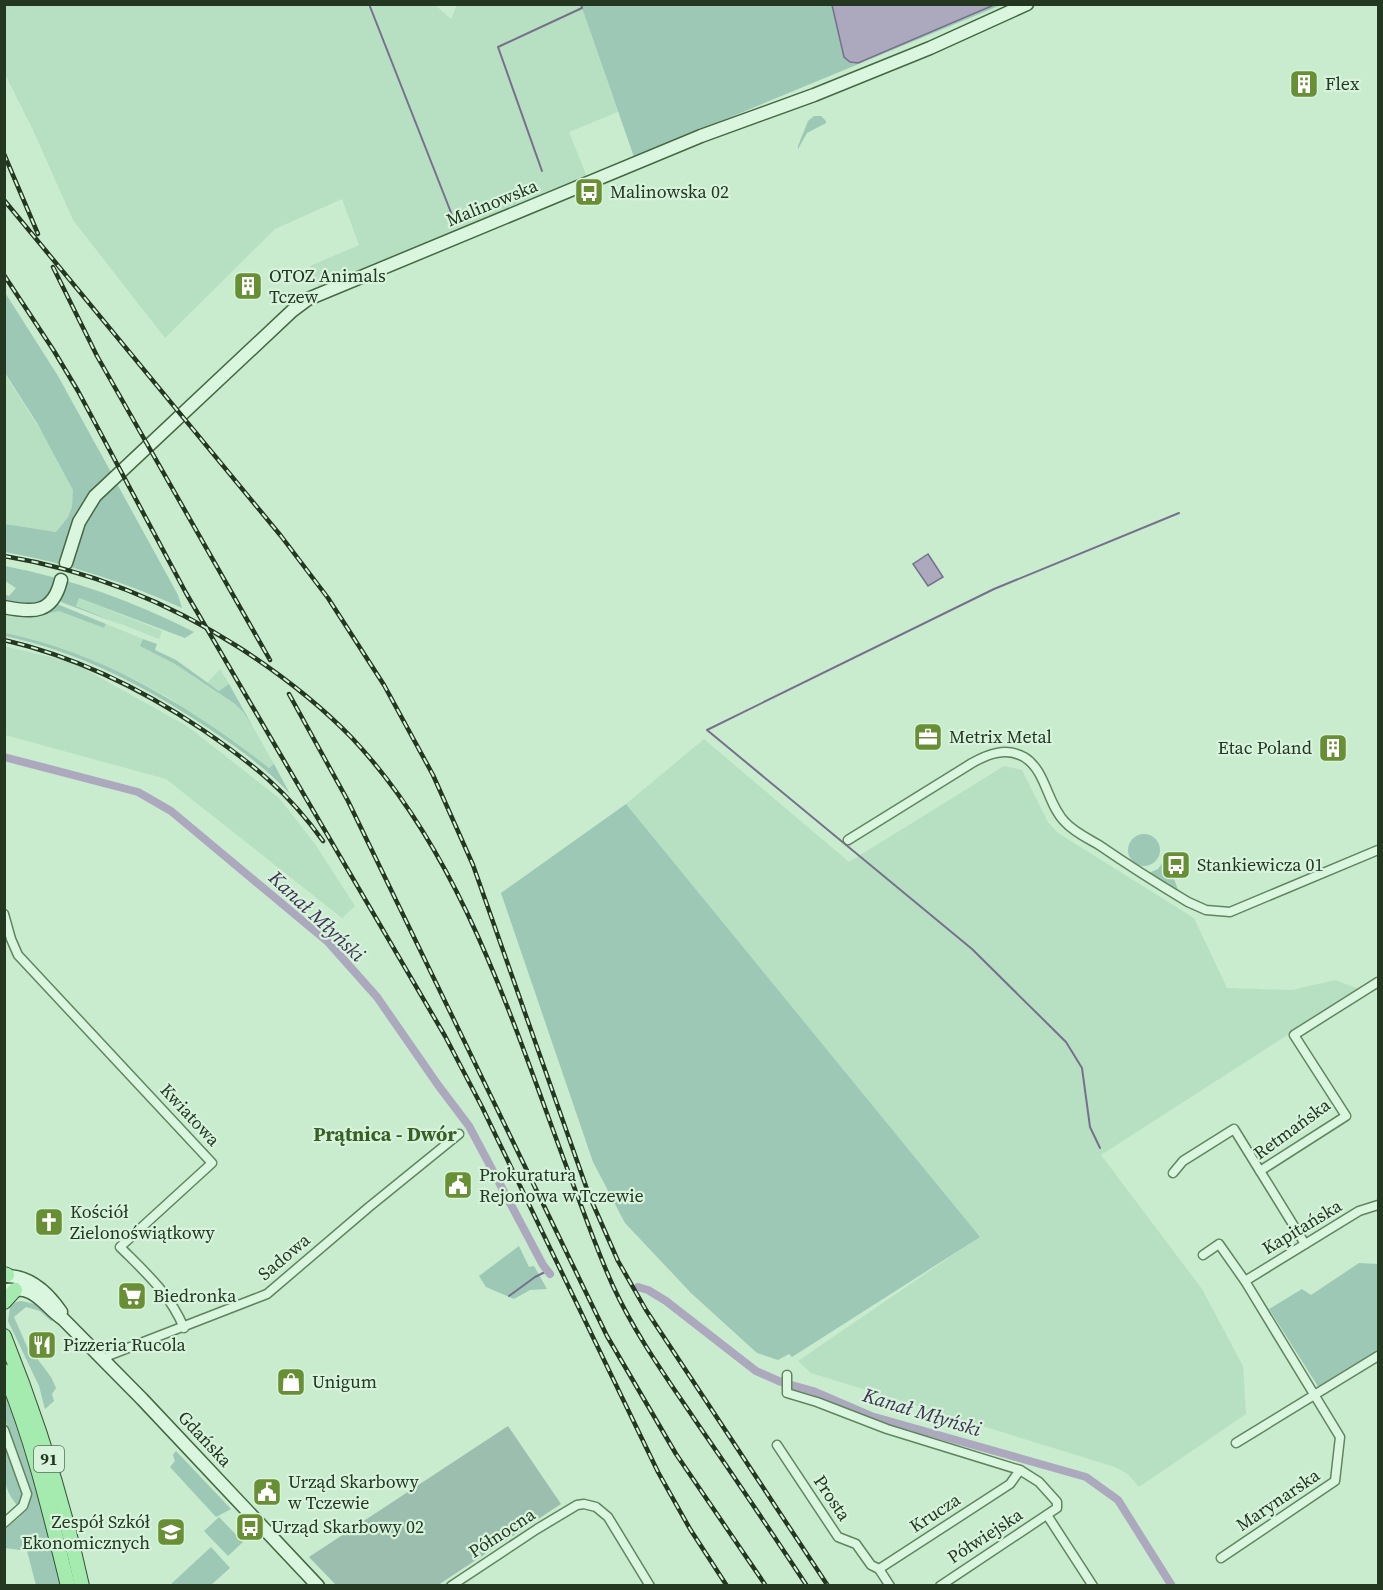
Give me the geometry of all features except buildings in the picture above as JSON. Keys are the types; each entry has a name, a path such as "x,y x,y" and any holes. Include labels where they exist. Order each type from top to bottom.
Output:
{"main road":[{"path":"4,1302 10,1290"},
{"name":"91","path":"4,1336 44,1443 66,1518 82,1586"},
{"name":"91","path":"4,1371 16,1400 46,1495 68,1586"}],"street":[{"name":"Malinowska","path":"66,563 79,522 95,496 308,299 701,136 910,56 1027,4"},
{"path":"4,607 30,612 42,608 54,598 62,580"},
{"path":"848,840 972,763 991,753 1001,752 1018,754 1032,764 1056,811 1072,829 1188,902 1206,910 1230,912 1378,850"},
{"name":"Kwiatowa","path":"4,914 18,955 212,1163 120,1247 167,1296 176,1309 184,1328"},
{"name":"Retmańska","path":"1305,1244 1260,1171 1346,1116 1294,1035 1378,982"},
{"path":"1173,1173 1183,1161 1234,1129 1260,1171"},
{"name":"Sadowa","path":"104,1361 110,1355 267,1294 459,1134"},
{"name":"Kapitańska","path":"1245,1281 1359,1211 1378,1205"},
{"path":"1203,1255 1219,1244 1245,1281 1316,1395"},
{"name":"Gdańska","path":"5,1275 25,1280 39,1287 58,1308 63,1319"},
{"name":"Gdańska","path":"10,1290 25,1290 35,1295 54,1314 63,1319 318,1586"},
{"path":"1236,1443 1378,1356"},
{"path":"787,1375 787,1392 887,1429 1020,1470 1039,1482 1057,1502 1057,1508 1047,1515 1093,1586"},
{"name":"Marynarska","path":"1221,1558 1335,1481 1340,1437 1316,1395"},
{"path":"4,1431 27,1494 23,1506 4,1523"},
{"name":"Prosta","path":"777,1445 838,1537 856,1544 871,1565 879,1569 890,1586"},
{"name":"Krucza","path":"879,1569 1010,1484 1020,1470"},
{"name":"Północna","path":"451,1586 572,1508 581,1505 590,1505 605,1513 650,1586"},
{"name":"Półwiejska","path":"940,1586 1047,1515"}],"green space":[{"path":"434,4 451,19 457,5 581,5 618,112 569,132 587,177 319,287 310,266 359,245 342,199 275,229 165,338 73,220 5,74 5,5"},
{"path":"581,5 1001,5 634,157"},
{"path":"814,116 821,116 826,123 807,133 798,149 808,121"},
{"path":"4,291 58,376 112,474 85,521 116,482 178,595 182,608 95,574 5,552 5,524 56,532 68,517 72,507 73,490 37,423 5,373"},
{"path":"4,373 43,434 72,486 74,495 72,507 68,517 56,532 5,524"},
{"path":"5,566 54,577 102,592 148,610 194,632 185,638 79,598 76,606 122,625 61,602 59,600 66,582 35,606 5,603 4,594 9,596 16,588 5,581"},
{"path":"79,598 162,631 159,639 76,606"},
{"path":"57,604 106,624 104,628 59,611 31,618 5,615 5,613 26,617 39,615"},
{"path":"59,611 104,628 106,624 143,639 141,646 175,664 239,707 274,764 269,768 171,699 134,679 66,650 5,633 4,615 31,618"},
{"path":"5,633 77,654 144,685 209,724 269,768 274,764 290,794 241,751 160,698 85,661 5,636"},
{"path":"143,639 157,644 155,650 176,660 219,691 229,684 253,727 235,704 175,664 140,646"},
{"path":"4,646 72,662 187,726 279,798 315,844 355,906 342,918 166,779 5,735"},
{"path":"220,669 229,684 220,691 207,683"},
{"path":"704,739 849,862 1004,766 1022,770 1048,822 1058,833 1194,918 1227,988 1292,990 1335,980 1359,989 1101,1155 1202,1289 1243,1366 1246,1414 1139,1487 1128,1474 1115,1467 811,1373 798,1361 979,1237 626,804"},
{"path":"626,804 980,1237 792,1357 789,1354 778,1360 757,1353 691,1293 625,1223 593,1162 501,893"},
{"path":"1144,834 1155,839 1160,850 1155,861 1144,866 1133,861 1128,850 1133,839"},
{"path":"1167,859 1179,893 1149,873 1158,869"},
{"path":"519,1246 529,1267 534,1266 547,1289 530,1290 514,1299 486,1287 479,1276"},
{"path":"1359,1263 1378,1264 1378,1353 1319,1388 1269,1309 1302,1289 1311,1295"},
{"path":"21,1301 35,1304 54,1320 51,1321 40,1311 26,1307 14,1317 32,1358 36,1357 56,1388 52,1394 54,1401 45,1409 39,1386 8,1321 10,1307"},
{"path":"4,1386 21,1433 63,1585 36,1585 27,1551 5,1548 5,1529 24,1512 30,1497 5,1419"},
{"path":"508,1426 561,1504 438,1585 336,1585 309,1557"},
{"path":"5,1442 22,1494 23,1500 18,1506 8,1492 6,1484"},
{"path":"176,1451 231,1509 216,1517 170,1467 175,1461 173,1455"},
{"path":"219,1517 243,1542 228,1556 204,1531"},
{"path":"211,1547 230,1568 211,1585 170,1585"}],"shaded area":[{"path":"832,5 994,5 858,63 850,62 844,57"},
{"path":"928,554 943,577 928,586 913,564"}],"waterway":[{"path":"369,4 452,215"},
{"path":"542,171 498,47 582,8 581,4"},
{"path":"1100,1148 1090,1127 1082,1068 1066,1042 972,949 707,730 994,589 1179,513"},
{"name":"Kanał Młyński","path":"4,757 138,792 171,811 328,942 377,997 469,1126 543,1265 550,1274"},
{"path":"509,1296 547,1271"},
{"name":"Kanał Młyński","path":"638,1287 666,1301 756,1371 781,1382 813,1391 871,1416 1086,1477 1118,1500 1172,1586"}],"railway":[{"path":"4,154 38,234"},
{"path":"4,200 281,536 328,598 384,685 433,775 473,865 589,1195 618,1261 646,1310 828,1586"},
{"path":"53,267 97,356 270,660"},
{"path":"4,275 78,391 186,593 445,1036 482,1107 658,1472 690,1529 727,1586"},
{"path":"4,556 97,579 156,602 213,631 270,668 312,701 352,738 392,786 426,837 457,892 484,949 597,1248 622,1304 662,1371 807,1586"},
{"path":"4,640 83,665 132,688 180,715 238,755 269,780 297,808 323,841"},
{"path":"289,694 348,801 607,1336 676,1454 766,1586"}],"place":[{"name":"Flex","path":"1304,84"},
{"name":"Malinowska 02","path":"589,192"},
{"name":"OTOZ Animals Tczew","path":"248,286"},
{"name":"Metrix Metal","path":"928,737"},
{"name":"Etac Poland","path":"1333,748"},
{"name":"Stankiewicza 01","path":"1176,865"},
{"name":"Prokuratura Rejonowa w Tczewie","path":"458,1185"},
{"name":"Kościół Zielonoświątkowy","path":"49,1222"},
{"name":"Biedronka","path":"132,1296"},
{"name":"Pizzeria Rucola","path":"42,1345"},
{"name":"Unigum","path":"291,1382"},
{"name":"Urząd Skarbowy w Tczewie","path":"267,1492"},
{"name":"Urząd Skarbowy 02","path":"250,1527"},
{"name":"Zespół Szkół Ekonomicznych","path":"171,1532"}],"district":[{"name":"Prątnica - Dwór","path":"385,1134"}]}
